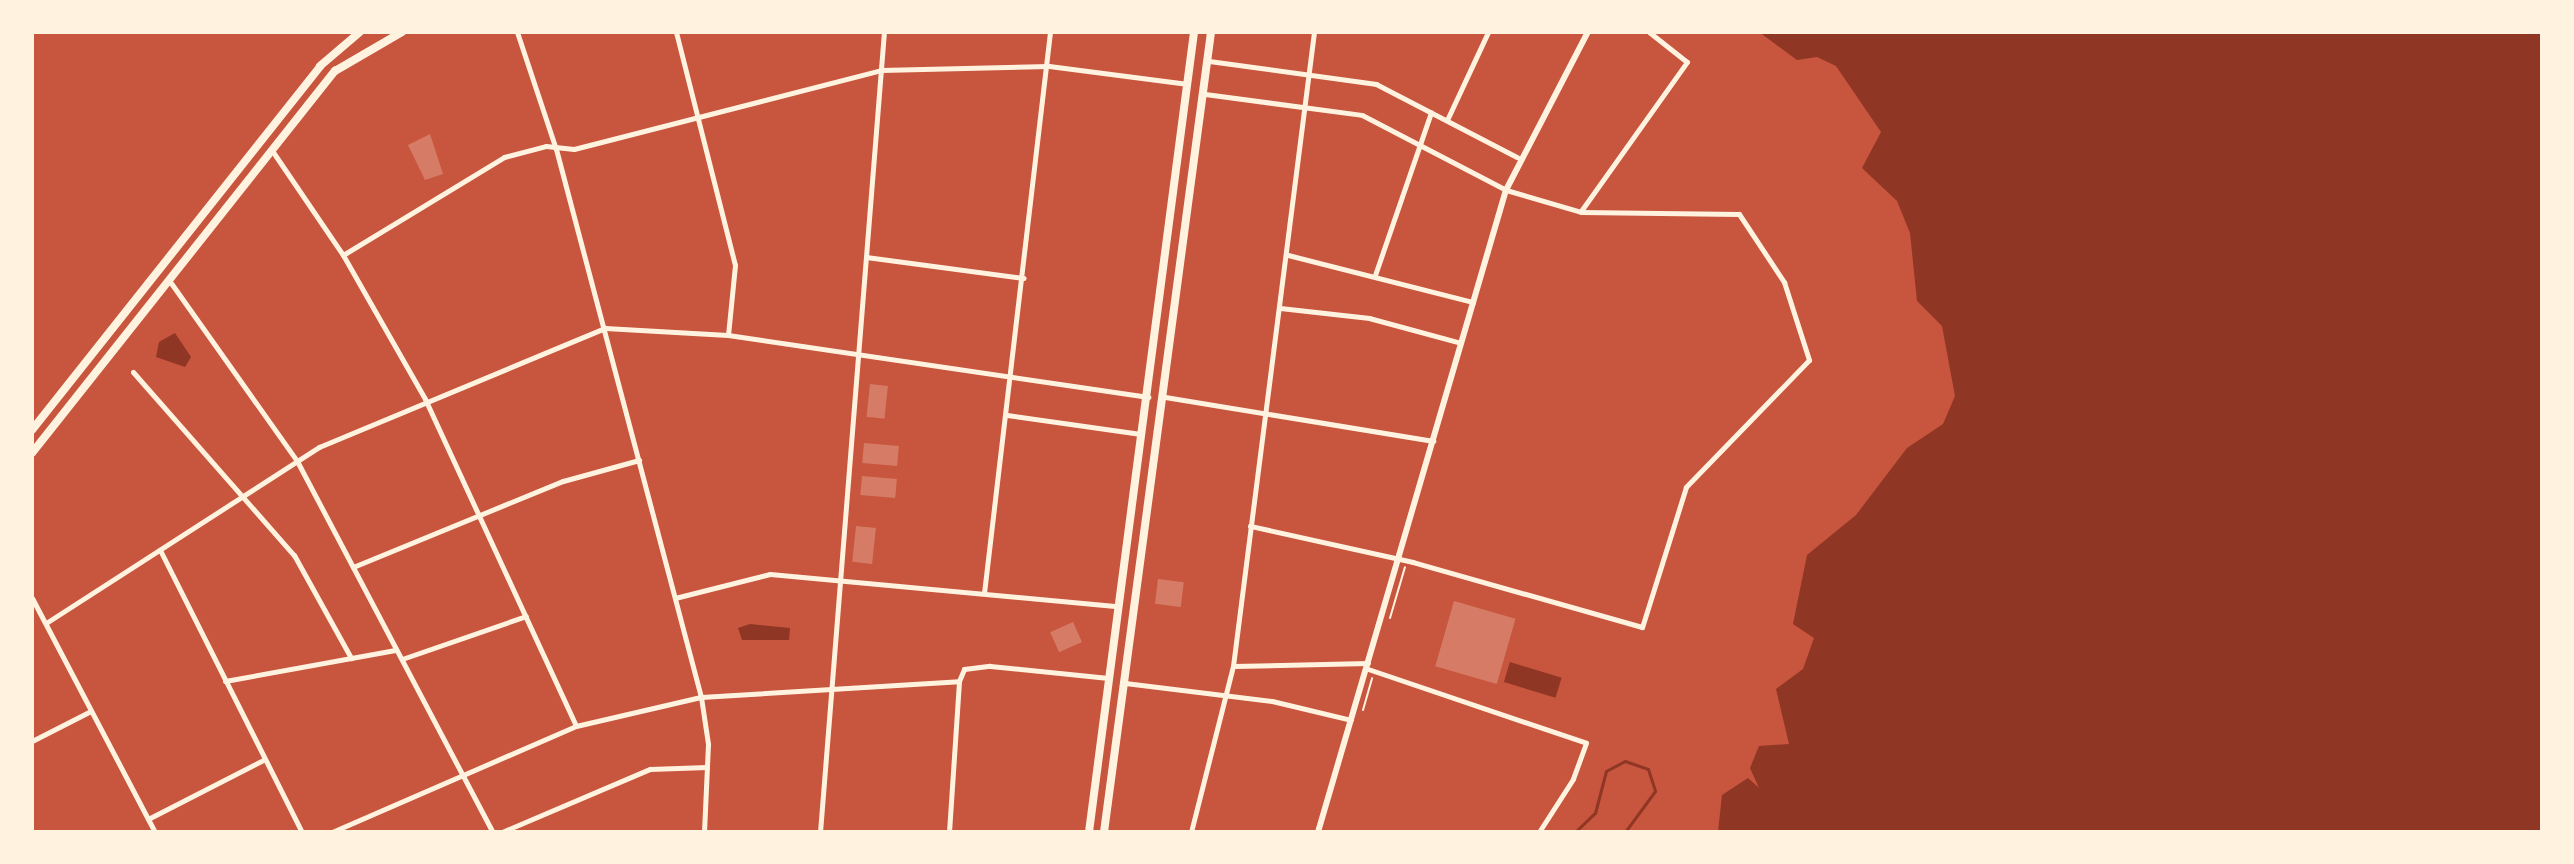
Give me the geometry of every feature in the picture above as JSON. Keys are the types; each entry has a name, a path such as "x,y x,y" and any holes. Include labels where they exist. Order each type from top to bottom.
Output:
{"main road":[{"path":"32,430 320,66 360,32"},
{"path":"32,453 345,62 402,32"},
{"path":"1089,832 1194,32"},
{"path":"1104,832 1165,397 1211,32"}],"street":[{"path":"517,32 556,149 701,697 707,767 704,832"},
{"path":"676,32 735,265 728,335"},
{"path":"820,832 884,32"},
{"path":"984,593 1049,66 1050,32"},
{"path":"1191,832 1233,666 1265,410 1309,108 1314,32"},
{"path":"1447,120 1488,32"},
{"path":"1318,832 1403,560 1433,441 1517,157 1588,32"},
{"path":"1581,212 1687,62 1649,32"},
{"path":"1209,61 1376,84 1517,157"},
{"path":"343,255 504,157 556,149 698,117 881,70 1049,66 1189,85"},
{"path":"1205,94 1362,115 1506,190 1581,212 1739,214 1784,282 1809,360 1686,487 1642,627 1403,560 1250,526"},
{"path":"1375,275 1417,141 1431,112"},
{"path":"273,152 343,255 425,399 576,726"},
{"path":"1288,255 1473,302"},
{"path":"866,257 1024,278"},
{"path":"171,283 297,461 493,832"},
{"path":"1280,308 1369,318 1461,343"},
{"path":"46,623 297,461 425,399 605,328 728,335 858,357 1148,397"},
{"path":"133,372 294,555 351,658"},
{"path":"1165,397 1265,410 1433,441"},
{"path":"1007,415 1142,434"},
{"path":"353,567 480,516 639,460"},
{"path":"160,550 302,832"},
{"path":"675,598 766,574 1119,606"},
{"path":"32,598 155,832"},
{"path":"402,659 526,616"},
{"path":"225,681 395,650"},
{"path":"949,832 959,681 964,669 990,666 1108,678"},
{"path":"1233,666 1371,668 1586,743 1573,779 1539,832"},
{"path":"332,832 576,726 701,697 959,681"},
{"path":"1124,683 1227,695 1352,721"},
{"path":"32,741 91,711"},
{"path":"148,819 265,759"},
{"path":"502,832 516,829 650,769 707,767"}],"path":[{"path":"1385,633 1403,560"},
{"path":"1362,714 1371,668"}],"shaded area":[{"path":"1759,32 2542,32 2542,832 1718,832 1722,795 1748,778 1759,788 1750,768 1759,746 1789,744 1776,689 1803,669 1814,638 1793,624 1807,555 1856,515 1907,448 1943,424 1955,396 1942,326 1917,301 1910,233 1897,201 1862,168 1881,132 1836,66 1817,57 1797,60"},
{"path":"175,333 191,357 185,367 156,357 159,342"},
{"path":"750,624 790,628 789,640 742,640 738,628"},
{"path":"1510,662 1562,678 1556,698 1504,682"}],"building":[{"path":"430,134 443,174 425,180 408,145"},
{"path":"870,384 888,386 884,419 867,417"},
{"path":"864,443 899,446 897,466 862,463"},
{"path":"862,476 897,479 895,498 860,495"},
{"path":"856,526 876,528 872,564 852,562"},
{"path":"1158,579 1184,582 1181,607 1155,604"},
{"path":"1454,601 1516,619 1497,684 1435,666"},
{"path":"1073,622 1082,642 1059,652 1050,632"}],"waterway":[{"path":"1575,832 1595,813 1606,771 1625,761 1648,769 1655,791 1625,832"}]}
